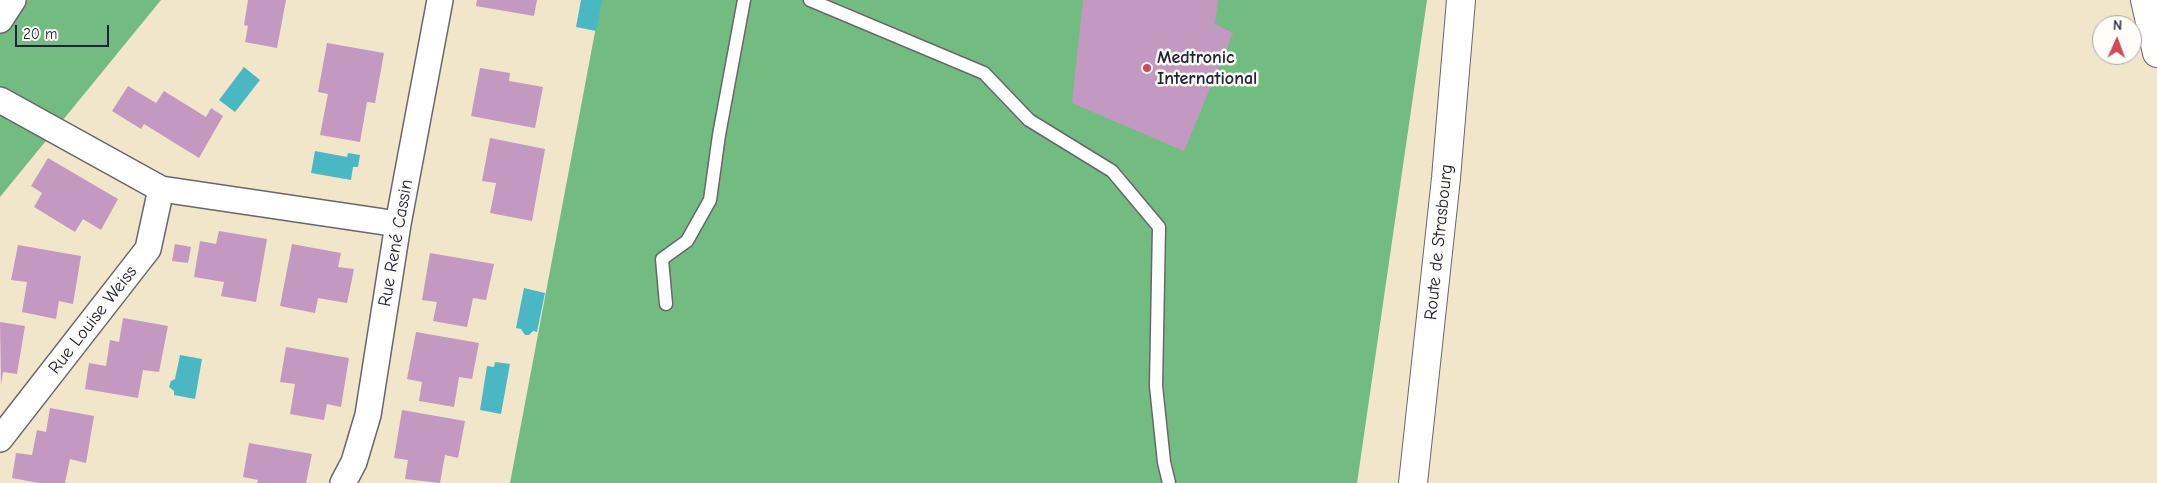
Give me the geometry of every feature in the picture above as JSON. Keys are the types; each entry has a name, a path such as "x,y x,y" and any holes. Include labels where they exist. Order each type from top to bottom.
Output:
{"main road":[{"name":"Route de Strasbourg","path":"1413,483 1446,178 1461,0"},
{"path":"2145,0 2157,53"}],"street":[{"path":"0,20 13,0"},
{"name":"Rue René Cassin","path":"343,483 354,462 368,415 398,224 440,0"},
{"path":"0,100 161,189 398,224"},
{"name":"Rue Louise Weiss","path":"0,439 148,250 161,189"}],"lane":[{"path":"666,304 662,259 688,241 710,200 719,136 744,0"},
{"path":"810,0 984,73 1029,120 1112,171 1159,227 1156,386 1164,462 1169,483"}],"green space":[{"path":"0,0 161,0 0,197"},
{"path":"601,0 1427,0 1357,483 510,483"}],"water":[{"path":"581,0 602,0 596,31 576,27"},
{"path":"244,67 260,80 235,112 219,100"},
{"path":"315,151 347,157 348,153 360,155 358,167 353,167 351,180 311,173"},
{"path":"524,288 545,293 537,332 533,331 529,335 525,335 521,329 516,328"},
{"path":"180,355 202,359 195,399 174,395 174,391 169,387 171,381 175,379"},
{"path":"495,362 510,364 501,414 480,410 487,366 494,367"}],"building":[{"path":"248,0 286,0 277,48 245,42 248,26 244,25"},
{"path":"477,0 537,0 534,16 476,6"},
{"name":"Medtronic International","path":"1083,0 1218,0 1215,24 1233,33 1184,151 1072,103"},
{"path":"327,43 384,53 375,103 367,102 360,142 320,135 328,94 318,92"},
{"path":"480,68 510,73 509,81 543,87 535,128 471,116"},
{"path":"128,86 156,103 164,91 206,117 211,108 223,116 199,158 144,124 141,129 112,111"},
{"path":"490,138 545,149 532,221 490,213 496,183 482,181"},
{"path":"48,158 118,199 101,230 83,219 75,232 34,207 42,193 31,186"},
{"path":"219,231 267,239 256,302 221,296 224,282 194,277 200,241 216,244"},
{"path":"175,244 191,247 188,263 172,261"},
{"path":"292,244 341,253 338,267 354,269 347,303 318,298 315,313 280,306"},
{"path":"18,245 81,256 73,304 59,301 56,319 22,312 27,282 11,280"},
{"path":"430,253 494,264 486,300 473,298 467,327 433,321 437,302 422,300"},
{"path":"123,318 168,326 159,372 143,370 138,398 85,389 89,363 106,366 110,340 119,342"},
{"path":"0,322 25,326 17,374 3,372 1,385"},
{"path":"416,332 479,343 472,379 459,377 454,407 419,401 422,382 407,379"},
{"path":"286,347 349,358 341,407 327,404 324,420 290,414 295,384 280,382"},
{"path":"50,408 94,416 86,463 70,459 65,483 39,483 12,478 16,453 32,455 37,430 46,432"},
{"path":"402,410 465,421 458,458 445,455 440,483 405,479 408,460 394,458"},
{"path":"249,443 312,454 306,483 257,483 258,480 243,477"}],"place":[{"name":"Medtronic International","path":"1147,68"}]}
